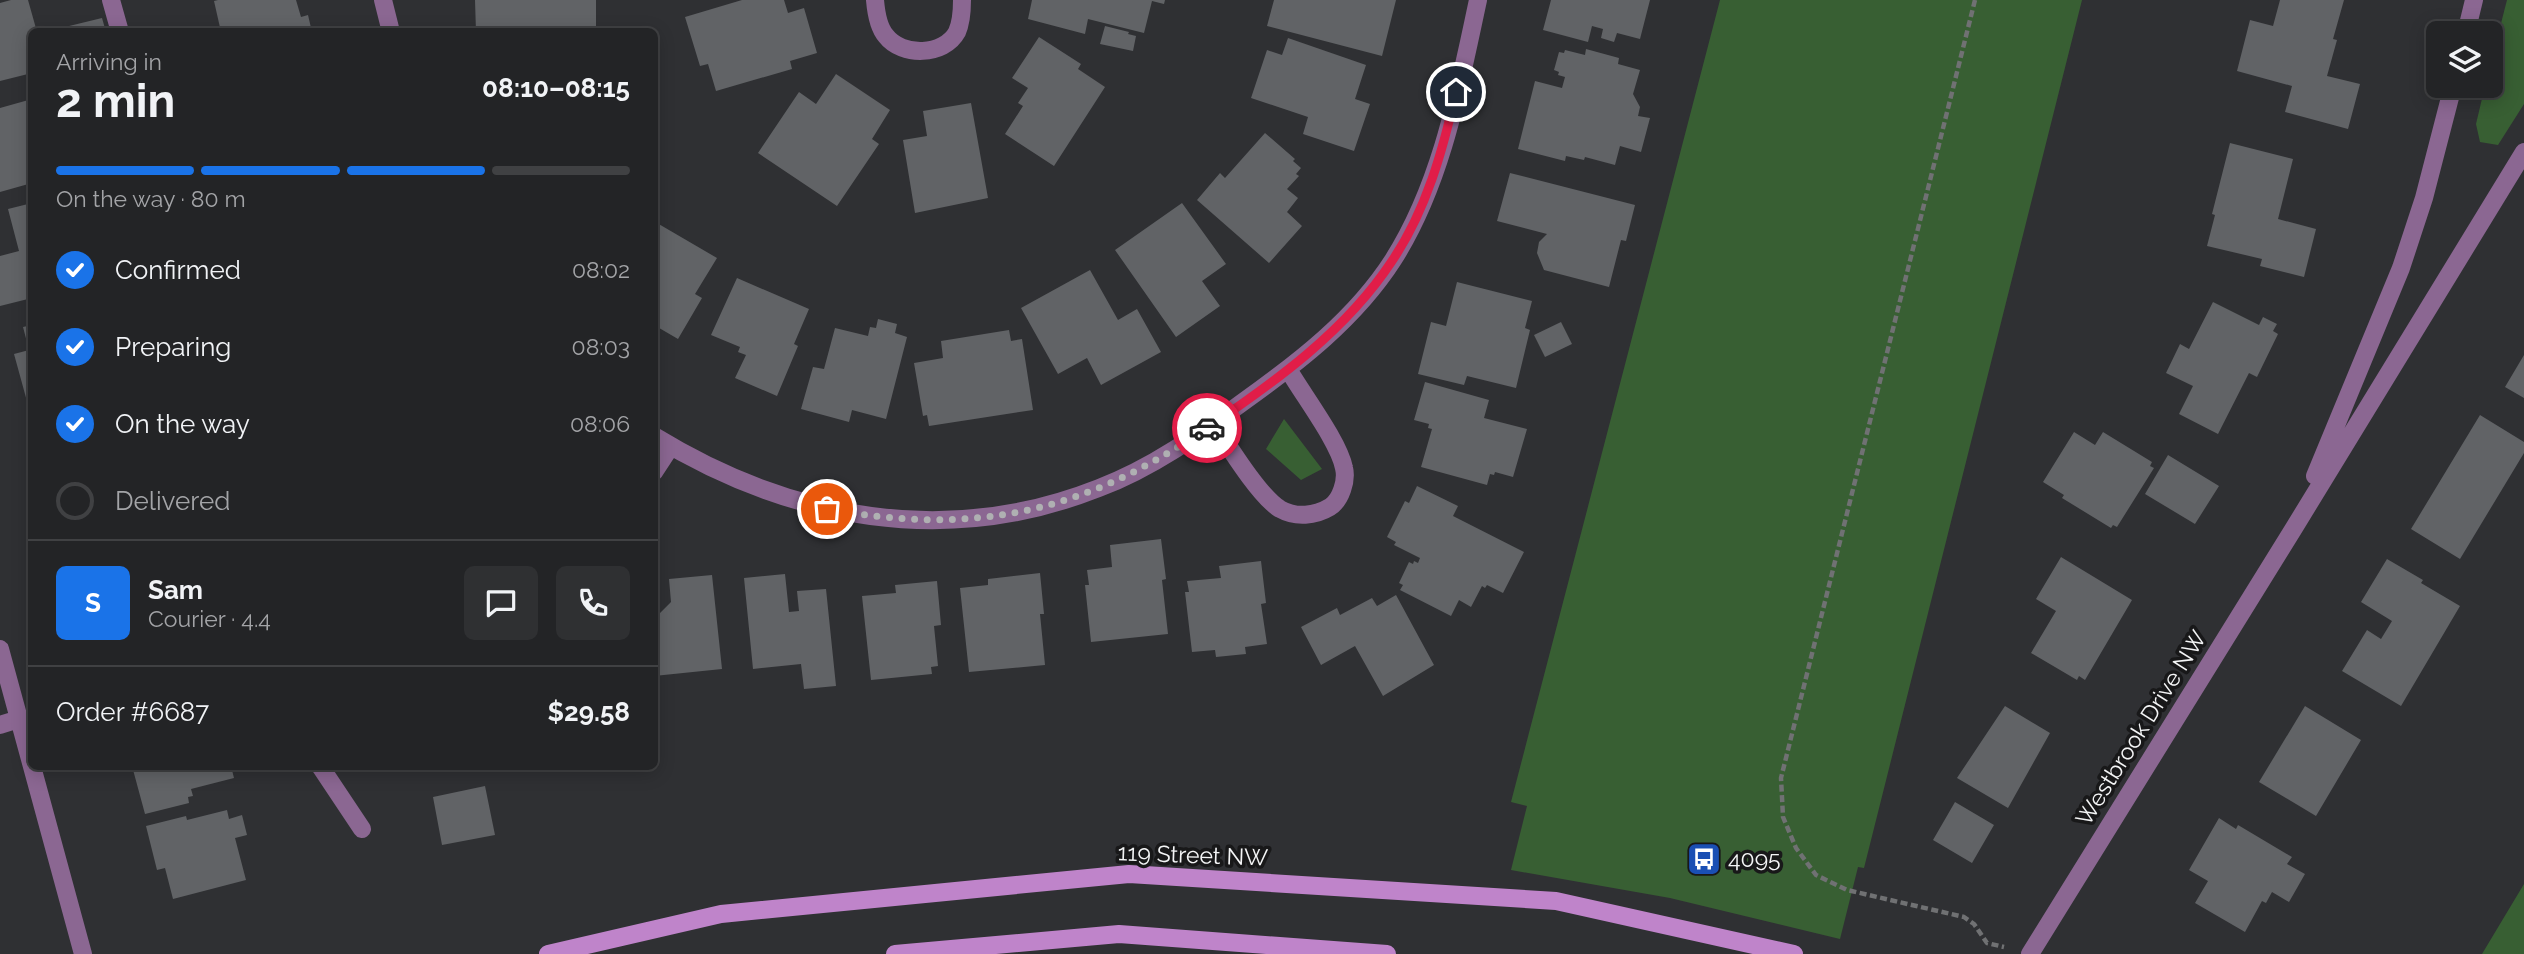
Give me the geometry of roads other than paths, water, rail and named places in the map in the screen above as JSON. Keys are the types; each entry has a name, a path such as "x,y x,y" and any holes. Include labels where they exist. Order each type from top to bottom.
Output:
{"main road":[{"name":"119 Street NW","path":"548,954 721,914 1129,874 1556,901 1794,954"},
{"path":"895,954 1119,934 1387,954"}],"street":[{"path":"111,0 119,28"},
{"path":"383,0 390,28"},
{"path":"875,0 881,28 888,39 900,47 916,51 936,49 948,43 957,32 962,0"},
{"path":"658,438 733,478 793,501 874,517 969,520 1007,515 1059,503 1102,488 1170,453 1214,424 1315,347 1367,294 1392,261 1415,220 1445,140 1478,0"},
{"path":"2469,21 2474,0"},
{"name":"Westbrook Drive NW","path":"2294,528 2400,268 2424,198 2450,98"},
{"name":"Westbrook Drive NW","path":"2030,954 2524,152"},
{"path":"1214,424 1267,497 1279,509 1297,515 1319,514 1335,504 1343,488 1345,471 1340,454 1288,369"},
{"path":"658,466 671,446"},
{"path":"0,649 28,753"},
{"path":"0,725 19,719"},
{"path":"33,770 82,954"},
{"path":"323,770 362,829"}],"place":[{"name":"4095","path":"1704,859"}]}
